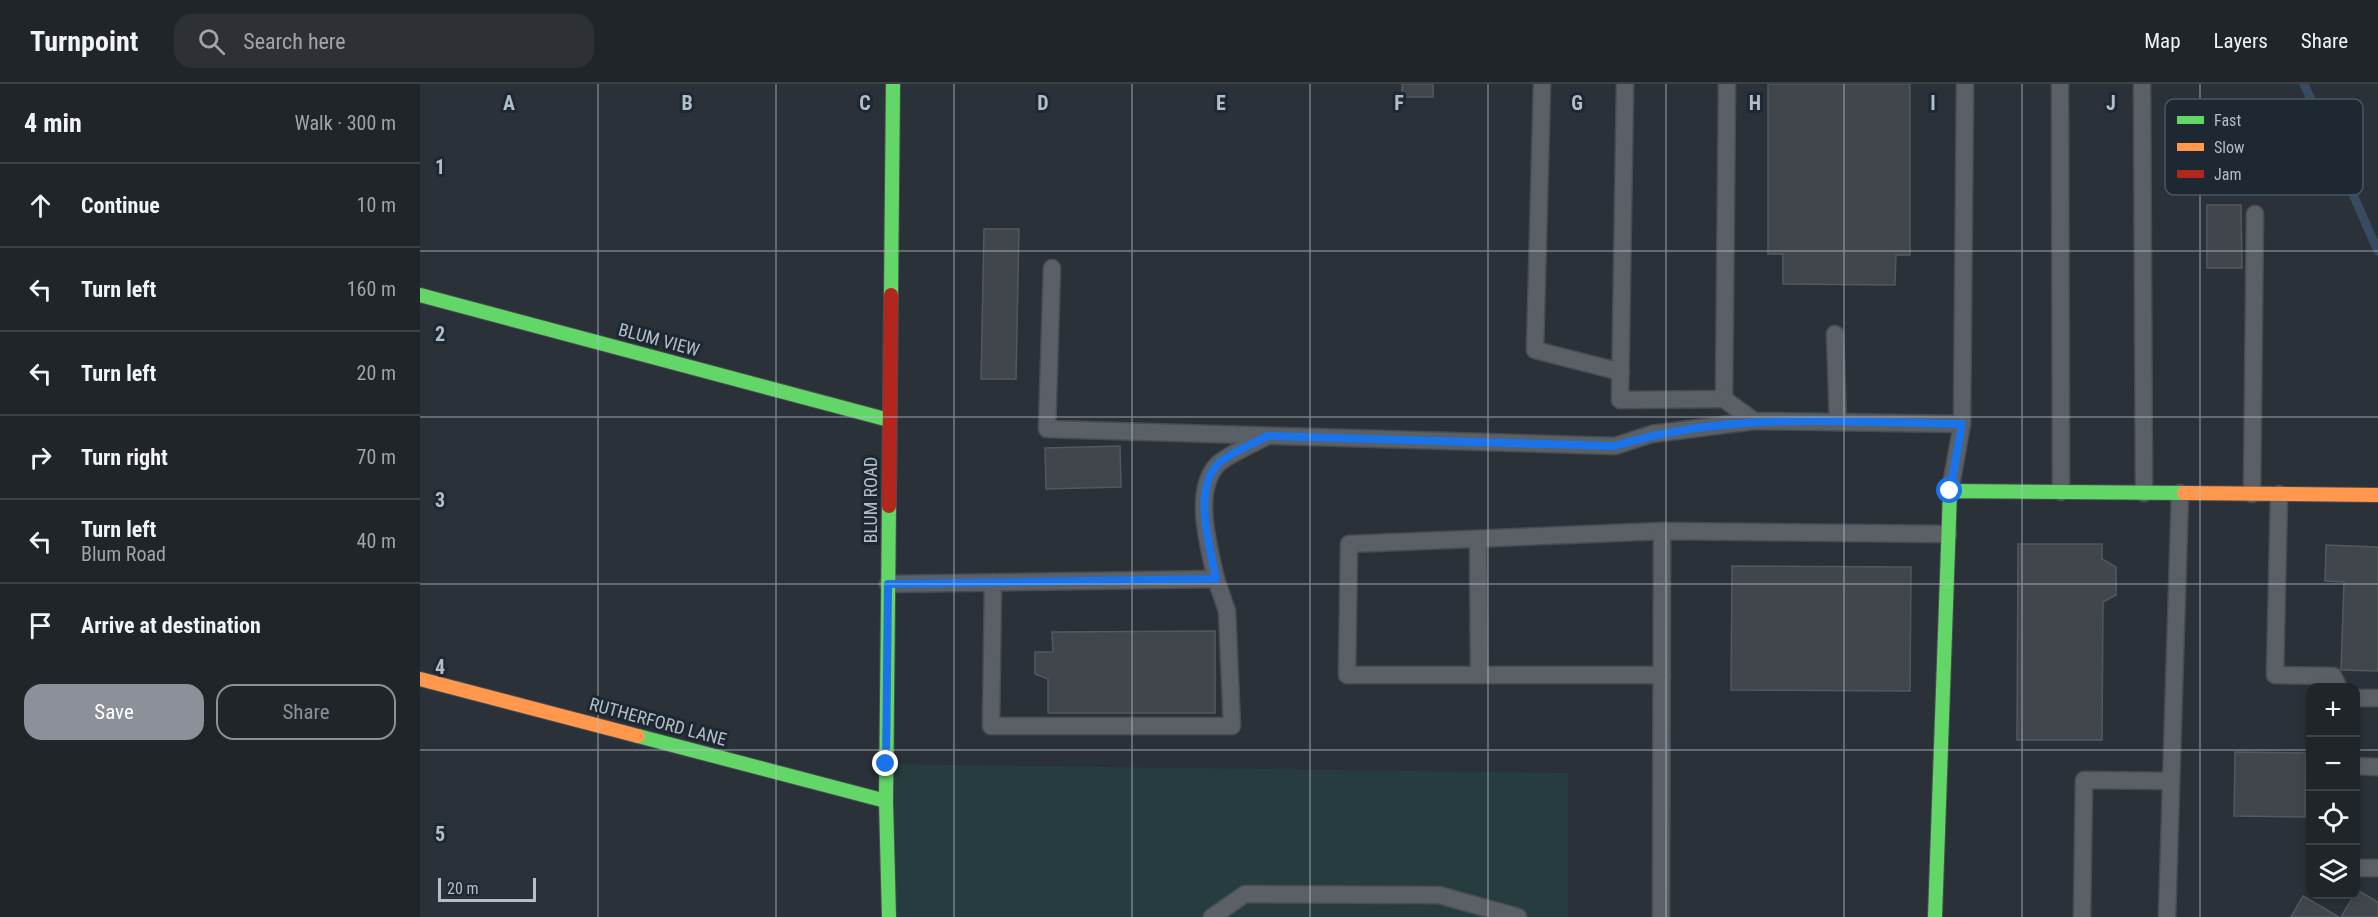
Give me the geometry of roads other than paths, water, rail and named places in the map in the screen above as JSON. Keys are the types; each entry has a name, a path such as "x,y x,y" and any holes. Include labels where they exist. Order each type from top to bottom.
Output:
{"street":[{"name":"BLUM ROAD","path":"888,917 886,801 892,84"},
{"name":"BLUM VIEW","path":"420,295 889,420"},
{"path":"1935,917 1950,491 2378,495"},
{"name":"RUTHERFORD LANE","path":"420,679 886,801"}],"lane":[{"path":"1542,84 1535,350 1621,372"},
{"path":"1625,84 1620,400 1724,399 1754,421"},
{"path":"1724,399 1726,84"},
{"path":"1950,491 1962,424 1965,84"},
{"path":"2060,84 2061,492"},
{"path":"2142,84 2144,493"},
{"path":"2252,494 2254,214"},
{"path":"1052,268 1047,429 1615,446 1652,434 1754,421 1962,424"},
{"path":"1835,334 1838,422"},
{"path":"993,582 991,726 1232,726 1227,612 1216,579 1206,528 1205,485 1218,463 1267,436"},
{"path":"2167,917 2180,493"},
{"path":"2279,494 2275,675 2332,676 2336,683"},
{"path":"1660,917 1662,531"},
{"path":"1662,675 1347,675 1349,544 1662,531 1948,534"},
{"path":"1478,539 1479,675"},
{"path":"888,584 1216,579"},
{"path":"2360,698 2378,698"},
{"path":"2360,766 2378,767"},
{"path":"2082,917 2084,780 2171,781"},
{"path":"2360,868 2378,868"},
{"path":"1212,917 1245,894 1439,895 1518,917"}],"waterway":[{"path":"2304,84 2311,99"},
{"path":"2353,195 2378,251"}]}
